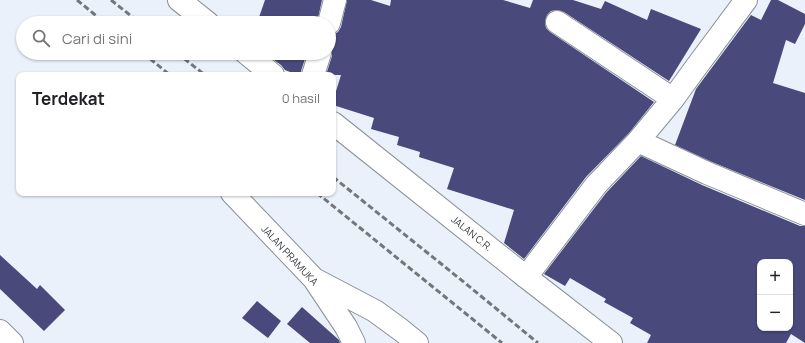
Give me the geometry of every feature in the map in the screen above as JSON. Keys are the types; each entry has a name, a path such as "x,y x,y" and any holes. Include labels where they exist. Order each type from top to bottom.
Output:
{"street":[{"path":"179,0 199,16"},
{"path":"331,16 335,0"},
{"path":"526,277 596,185 638,141 673,99 746,0"},
{"path":"557,22 673,99"},
{"path":"255,60 269,72"},
{"path":"315,72 318,60"},
{"name":"JALAN C.R.","path":"336,125 611,343"},
{"path":"638,141 707,173 805,214"},
{"name":"JALAN PRAMUKA","path":"235,196 314,279 346,327 354,343"},
{"path":"314,279 375,311 417,343"},
{"path":"0,331 12,343"}],"building":[{"path":"265,0 322,0 319,16 259,16"},
{"path":"347,0 371,0 390,6 391,0 503,0 530,8 533,0 573,0 601,9 605,1 647,20 651,9 701,29 669,81 564,12 557,10 551,11 547,15 545,22 546,28 550,32 654,102 629,133 586,177 524,259 504,243 514,210 447,189 454,168 419,157 420,152 397,145 399,137 371,129 374,118 336,106 336,91 341,75 336,75 336,72 327,72 331,60 336,60 336,33 341,27"},
{"path":"771,0 778,0 805,14 805,24 795,44 786,40 773,83 805,93 805,200 712,162 675,145 696,89 751,15 761,20"},
{"path":"274,60 305,60 301,72 290,72 285,70"},
{"path":"641,156 702,185 800,226 805,226 805,343 791,334 786,343 647,343 651,335 630,323 633,318 604,302 606,299 570,278 565,286 544,274 606,193"},
{"path":"0,255 37,289 40,285 65,310 44,331 0,289"},
{"path":"257,301 281,321 268,338 242,318"},
{"path":"302,307 339,340 340,343 310,343 287,324"}],"railway":[{"path":"77,0 96,16"},
{"path":"111,0 131,16"},
{"path":"152,60 166,72"},
{"path":"186,60 201,72"},
{"path":"336,179 538,343"},
{"path":"321,196 502,343"}]}
